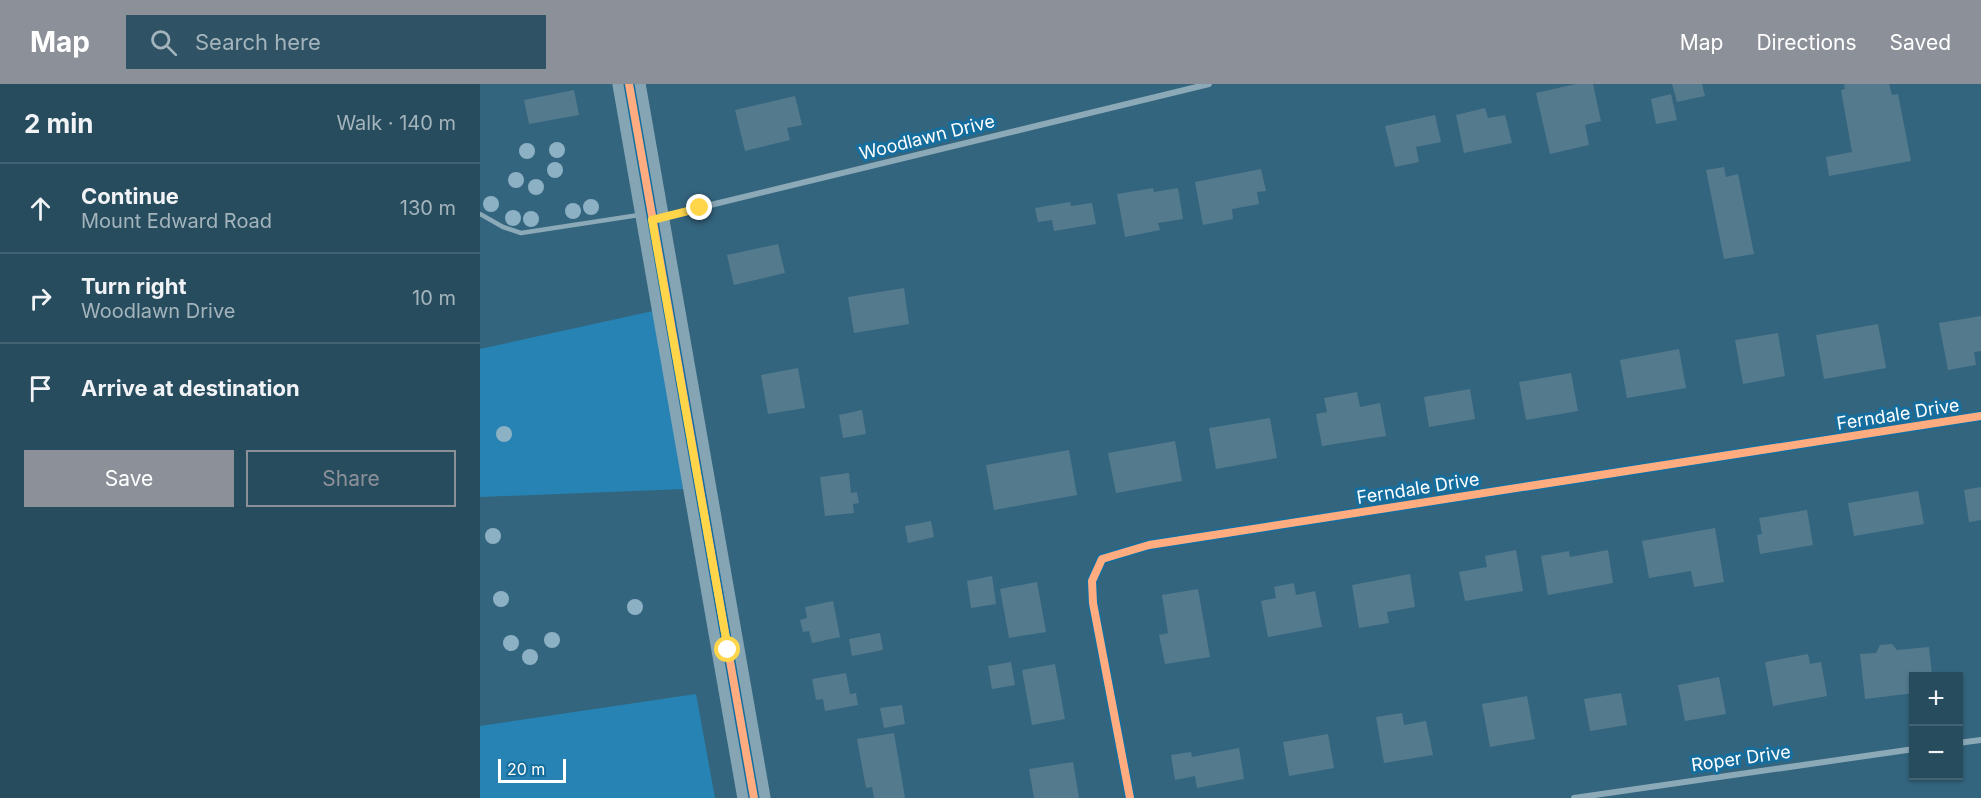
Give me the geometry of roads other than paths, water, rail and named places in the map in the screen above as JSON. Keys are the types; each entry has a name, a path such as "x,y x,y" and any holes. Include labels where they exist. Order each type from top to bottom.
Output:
{"street":[{"path":"629,84 754,798"},
{"name":"Woodlawn Drive","path":"651,217 1209,84"},
{"name":"Ferndale Drive","path":"1130,798 1093,603 1092,581 1102,560 1149,544 1981,416"},
{"path":"1963,742 1981,740"},
{"name":"Roper Drive","path":"1574,798 1909,750"}],"lane":[{"path":"480,214 502,227 521,233 651,217"}]}
